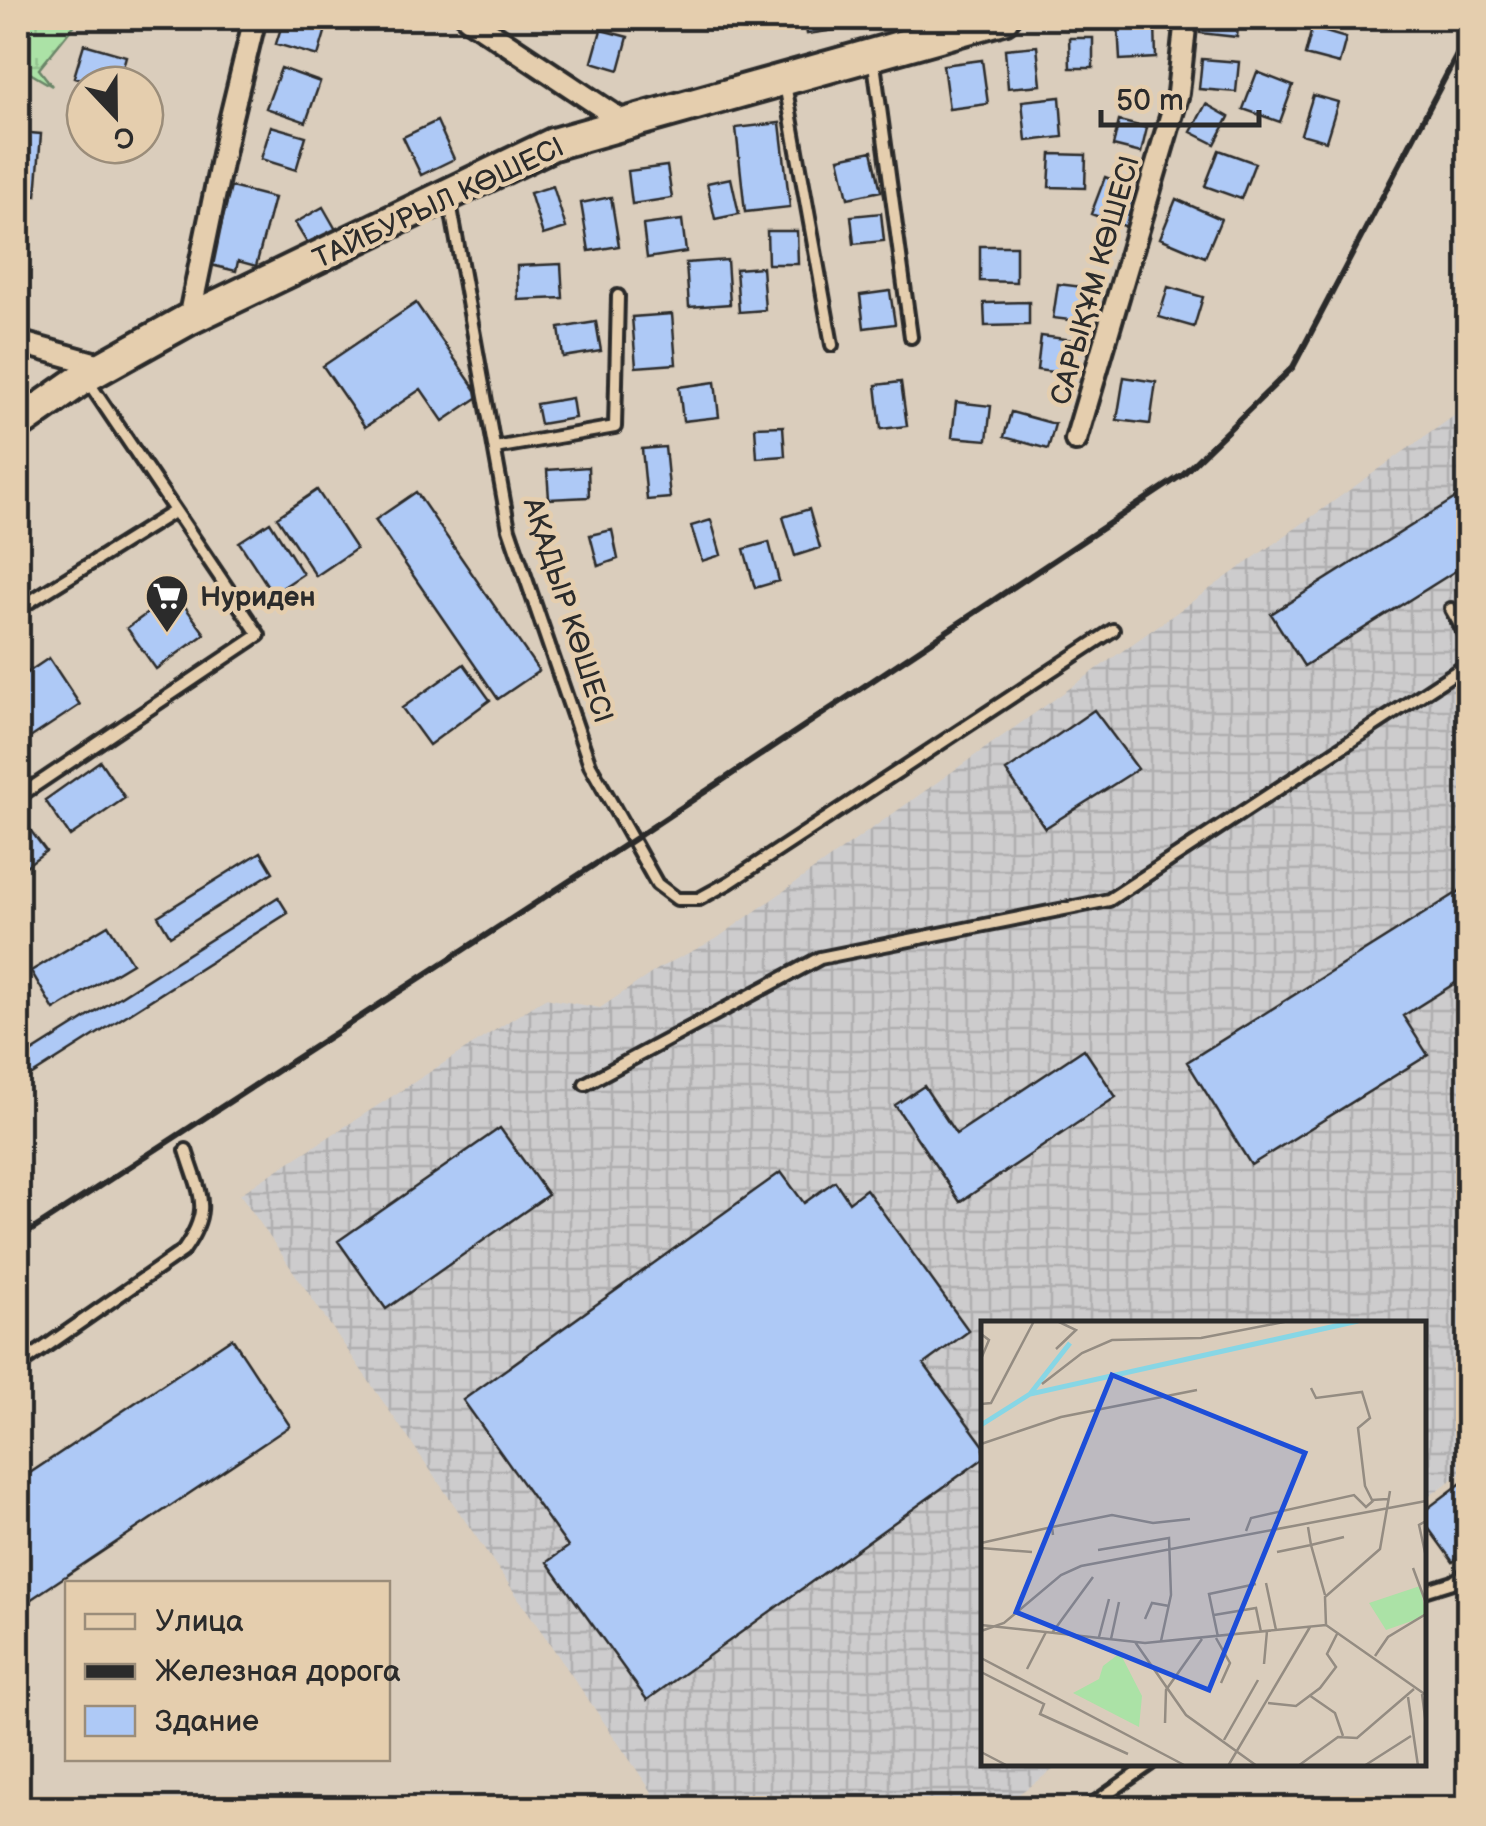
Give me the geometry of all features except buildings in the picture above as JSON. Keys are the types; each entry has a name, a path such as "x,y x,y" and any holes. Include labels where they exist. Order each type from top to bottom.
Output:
{"main road":[{"name":"ТАЙБУРЫЛ КӨШЕСІ","path":"18,424 95,372 188,319 552,144 1003,18"}],"street":[{"path":"188,319 255,18"},
{"path":"468,18 624,122"},
{"name":"САРЫҚҰМ КӨШЕСІ","path":"1076,440 1178,93 1186,18"},
{"path":"18,342 95,372"}],"lane":[{"path":"873,55 911,336"},
{"path":"784,78 832,345"},
{"name":"АҚАДЫР КӨШЕСІ","path":"449,196 509,529 590,765 657,884 677,899 698,899 730,882 1113,630"},
{"path":"495,448 615,427 618,296"},
{"path":"18,797 259,635 175,511 95,372"},
{"path":"18,610 175,511"},
{"path":"1451,609 1468,639"},
{"path":"586,1084 820,958 1109,900 1468,664"},
{"path":"18,1366 183,1251 204,1208 186,1150"},
{"path":"1426,1590 1453,1582 1468,1572"},
{"path":"1087,1808 1147,1766"}],"shaded area":[{"path":"1468,406 1468,1468 1426,1499 1426,1321 981,1321 981,1766 1058,1766 999,1808 663,1808 240,1194 545,998 600,1008 661,967 716,939"}],"green space":[{"path":"18,18 80,18 39,69 52,86 18,66"}],"railway":[{"path":"18,1239 631,841 1182,475 1293,367 1468,34"}],"place":[{"name":"Нуриден","path":"167,634"}]}
